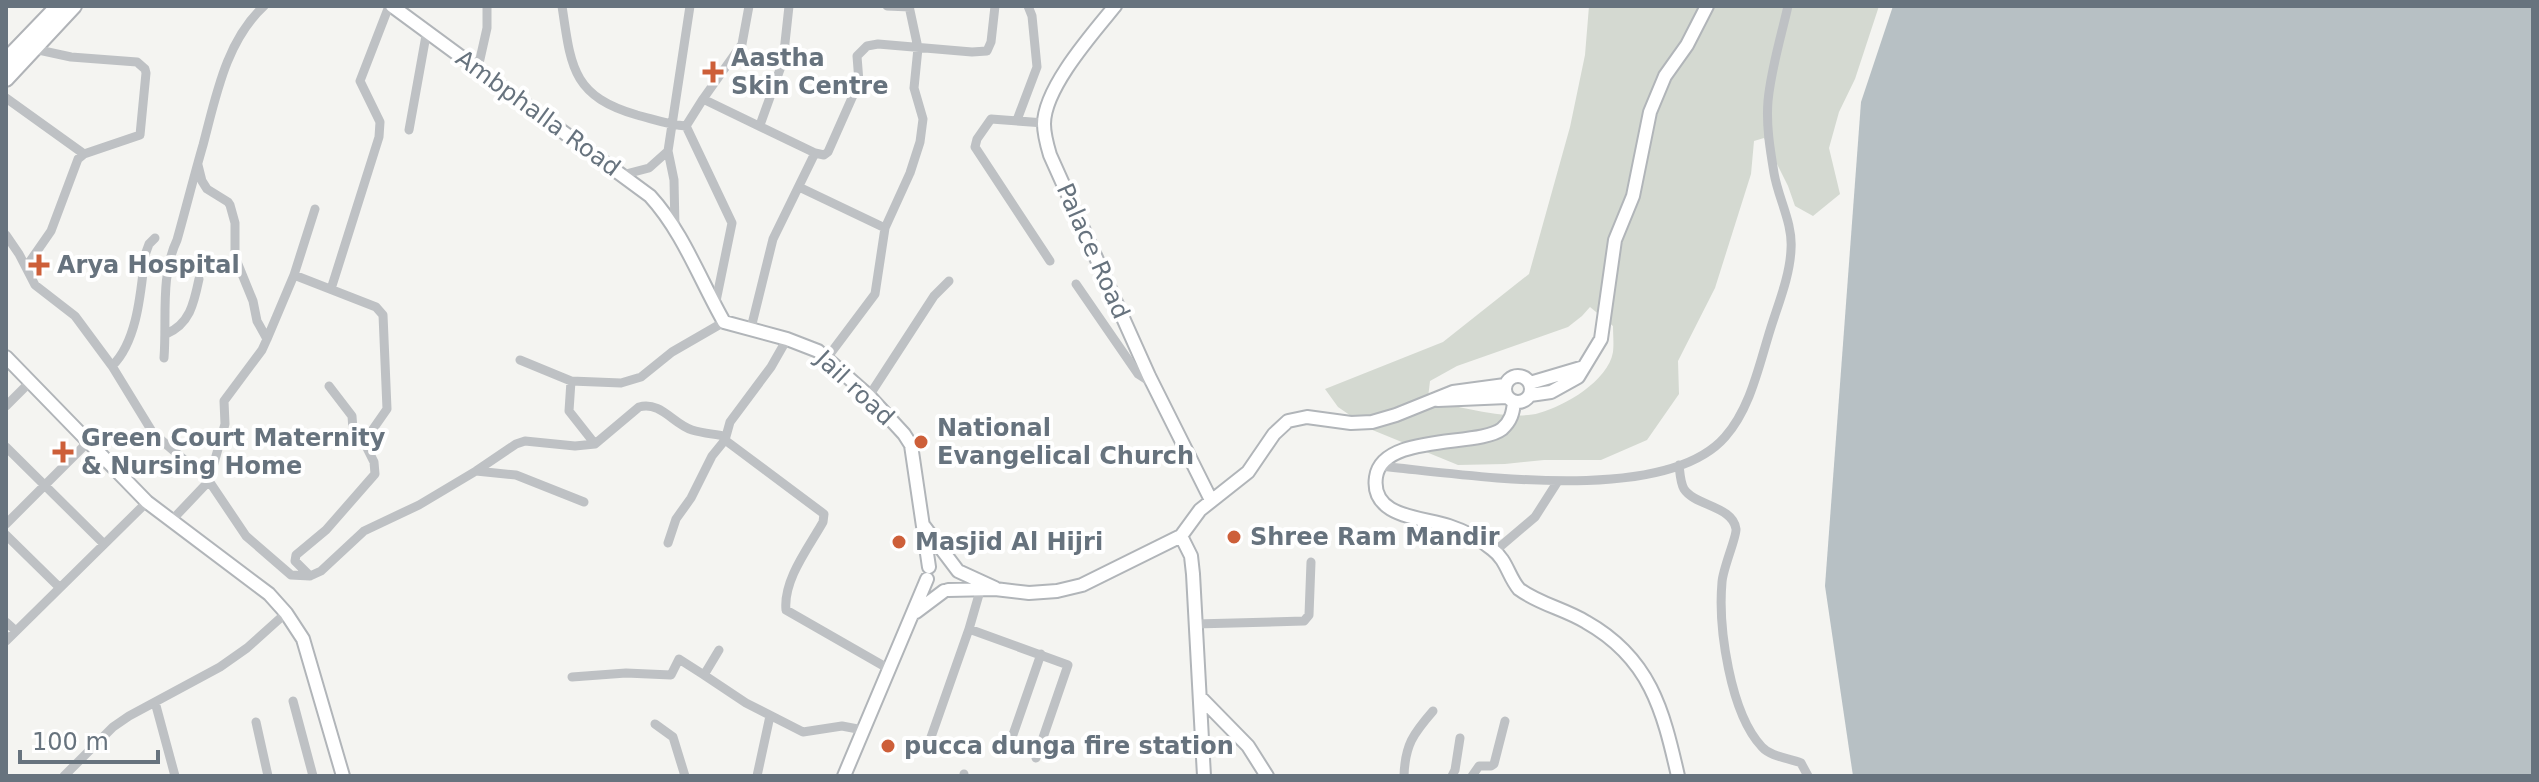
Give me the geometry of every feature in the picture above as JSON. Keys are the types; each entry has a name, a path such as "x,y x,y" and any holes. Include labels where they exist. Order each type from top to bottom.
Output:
{"main road":[{"path":"6,60 58,6"},
{"path":"6,79 74,6"},
{"name":"Ambphalla Road","path":"391,6 650,196 675,229"},
{"path":"1044,123 1046,108 1066,71 1115,6"},
{"path":"1530,389 1551,392 1571,382 1601,339 1615,240 1633,196 1650,112 1665,76 1687,45 1707,6"},
{"name":"Palace Road","path":"1044,123 1050,155 1152,383 1211,500"},
{"path":"675,229 724,322"},
{"name":"Jail road","path":"724,322 809,346 869,396 904,434 911,445 916,467 928,573"},
{"path":"6,357 147,502 269,594 286,613 303,639 343,776"},
{"path":"1530,389 1526,379 1514,377 1509,395 1513,414 1498,432 1429,443 1395,455 1379,466 1375,486 1379,500 1400,514 1468,533 1505,561 1519,589 1599,629 1623,651 1644,675 1663,713 1678,776"},
{"path":"928,573 931,587 946,591 995,589 1029,593 1082,585 1181,536 1200,510 1248,472 1274,434 1288,421 1307,417 1351,423 1372,422 1453,392 1509,395 1523,402 1530,389"},
{"path":"914,614 958,580 954,567 922,523"},
{"path":"1181,536 1191,556 1193,574 1204,776"},
{"path":"844,776 914,614 928,573 937,561 995,589"},
{"path":"1201,698 1248,746 1264,775"}],"street":[{"path":"164,358 165,298 170,257 225,68 247,24 264,6"},
{"path":"331,289 379,137 380,122 360,81 391,6"},
{"path":"478,68 487,28 487,6"},
{"path":"562,6 576,73 590,93 615,108 686,126"},
{"path":"675,229 674,180 668,151 690,6"},
{"path":"686,126 742,44 749,6"},
{"path":"760,125 783,61 789,6"},
{"path":"827,358 875,294 885,228 910,173 922,131 923,119 914,88 918,48 910,6 887,6"},
{"path":"703,99 824,155 857,88 860,78 859,53 874,44 987,51 991,42 994,6"},
{"path":"1017,120 1037,67 1032,16 1028,6"},
{"path":"1379,466 1558,481 1641,477 1679,465 1717,445 1737,419 1759,368 1790,258 1790,233 1774,176 1767,127 1768,99 1788,6"},
{"path":"409,130 427,30"},
{"path":"26,267 51,231 74,165 84,154 140,135 145,69 137,62 126,60 71,57 34,49"},
{"path":"6,98 84,154"},
{"path":"1044,123 991,119 975,147 1050,261"},
{"path":"686,126 732,223 715,306"},
{"path":"622,175 649,168 668,151"},
{"path":"751,328 773,239 815,153"},
{"path":"198,163 207,189 230,205 235,223 235,257 251,295 257,321 267,339"},
{"path":"799,187 885,228"},
{"path":"172,520 209,481 225,424 224,401 267,339 294,275 315,209"},
{"path":"6,235 35,285 75,316 112,366 153,433 209,481 246,536 291,575 310,576 321,571 364,531 419,505 520,442 575,446 595,444 645,405 656,407 692,430 725,438 824,514 823,522 797,568 786,610 889,669"},
{"path":"112,366 132,335 147,249 155,238"},
{"path":"294,275 376,307 383,315 388,402 384,415 364,442"},
{"path":"166,334 179,327 189,315 199,279"},
{"path":"869,396 934,296 949,281"},
{"path":"1076,284 1138,374 1152,383"},
{"path":"520,360 571,381 612,384 636,379 680,347 724,322"},
{"path":"668,543 676,519 725,438 730,422 771,367 787,339"},
{"path":"571,381 569,411 595,444"},
{"path":"6,406 29,383"},
{"path":"310,576 295,561 296,555 326,530 375,474 374,462 364,442 353,430 352,416 329,386"},
{"path":"6,524 88,442"},
{"path":"6,447 104,544"},
{"path":"1679,465 1683,488 1730,518 1736,526 1725,566 1721,606 1722,634 1737,702 1761,747 1773,754 1799,761 1808,776"},
{"path":"476,471 516,475 584,502"},
{"path":"1495,551 1535,517 1558,481"},
{"path":"6,641 147,502"},
{"path":"6,535 59,587"},
{"path":"1195,624 1304,621 1309,615 1311,562"},
{"path":"930,740 980,591"},
{"path":"64,776 113,727 220,667 286,613"},
{"path":"6,622 16,631"},
{"path":"969,629 1066,663 1068,668 1036,758"},
{"path":"704,675 719,650"},
{"path":"1008,749 1041,654"},
{"path":"572,677 626,673 671,675 679,659 770,716 803,732 842,726 863,730"},
{"path":"293,701 313,776"},
{"path":"155,702 175,776"},
{"path":"1404,776 1408,745 1433,711"},
{"path":"757,776 770,716"},
{"path":"1472,776 1479,766 1494,764 1505,721"},
{"path":"256,722 268,776"},
{"path":"655,724 673,737 685,776"},
{"path":"1456,775 1460,738"}],"shaded area":[{"path":"1589,6 1879,6 1855,79 1839,112 1829,148 1840,194 1813,216 1795,206 1764,138 1754,141 1751,174 1715,288 1678,361 1679,394 1647,440 1601,460 1458,465 1370,429 1338,407 1325,389 1443,342 1529,274 1570,127 1585,55","holes":["1590,307 1613,326 1613,352 1603,373 1584,391 1549,410 1528,415 1499,414 1428,398 1430,381 1457,366 1568,327"]},
{"path":"1893,6 2533,6 2533,776 1853,776 1825,586 1861,102"}],"place":[{"name":"Aastha Skin Centre","path":"713,72"},
{"name":"Arya Hospital","path":"39,265"},
{"name":"National Evangelical Church","path":"921,442"},
{"name":"Green Court Maternity & Nursing Home","path":"63,452"},
{"name":"Shree Ram Mandir","path":"1234,537"},
{"name":"Masjid Al Hijri","path":"899,542"},
{"name":"pucca dunga fire station","path":"888,746"}]}
